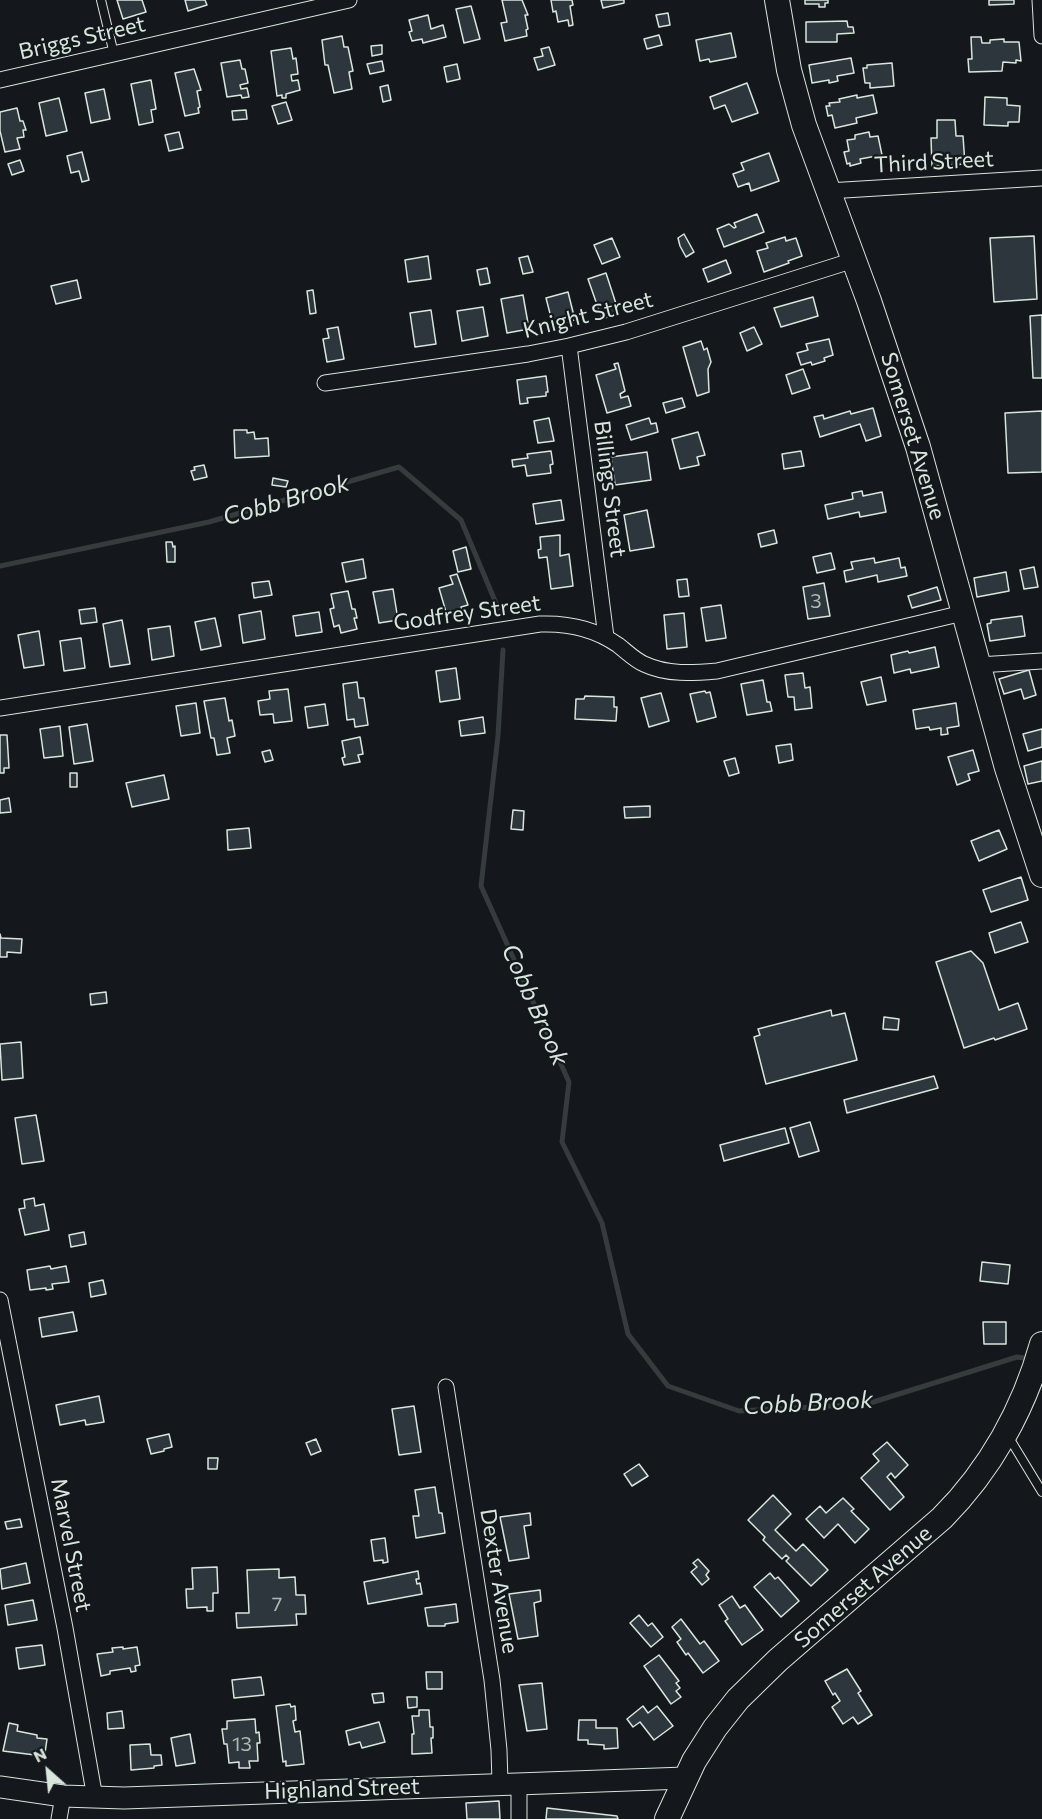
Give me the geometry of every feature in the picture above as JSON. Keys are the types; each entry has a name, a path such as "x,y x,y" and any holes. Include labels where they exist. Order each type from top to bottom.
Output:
{"main road":[{"name":"Somerset Avenue","path":"777,0 796,98 888,357 929,483 1007,768 1042,875"},
{"name":"Somerset Avenue","path":"667,1819 685,1778 715,1728 738,1699 778,1660 954,1506 977,1479 1024,1398 1042,1345"}],"street":[{"name":"Briggs Street","path":"0,80 349,0"},
{"path":"1040,0 1042,36"},
{"name":"Third Street","path":"828,191 1042,178"},
{"name":"Knight Street","path":"325,382 528,354 569,346 627,332 854,260"},
{"name":"Billings Street","path":"569,346 606,637"},
{"name":"Godfrey Street","path":"0,708 540,624 561,623 606,637 644,664 675,672 717,671 963,613"},
{"path":"979,665 1042,661"},
{"name":"Marvel Street","path":"0,1300 65,1628 95,1798"},
{"name":"Dexter Avenue","path":"446,1387 496,1715 519,1819"},
{"name":"Highland Street","path":"0,1787 95,1798 685,1778"},
{"path":"59,1819 63,1796"}],"lane":[{"path":"101,0 114,54"},
{"path":"1005,1432 1042,1492"}],"building":[{"path":"117,0 142,0 146,12 123,19"},
{"path":"185,0 205,0 207,5 188,11"},
{"path":"502,0 522,0 528,15 525,15 527,36 505,41 501,23 507,22"},
{"path":"551,0 572,0 573,5 570,6 573,25 569,26 568,20 558,22"},
{"path":"601,0 624,0 624,3 603,8"},
{"path":"805,0 828,0 828,3 825,3 825,7 819,7 819,4 805,4"},
{"path":"989,0 1014,0 1014,4 989,5"},
{"path":"471,6 480,39 464,43 456,9"},
{"path":"668,13 670,25 659,27 656,15"},
{"path":"428,15 431,29 443,25 446,37 423,43 422,39 412,41 409,20"},
{"path":"847,21 848,27 853,27 854,33 837,34 837,42 806,42 806,22"},
{"path":"731,33 736,57 710,62 709,59 700,61 696,40"},
{"path":"659,35 662,45 647,49 644,39"},
{"path":"342,36 344,47 348,47 353,71 349,72 352,89 334,93 328,65 325,65 322,40"},
{"path":"971,37 981,37 982,43 1004,39 1004,42 1019,42 1021,61 1003,62 1002,71 969,72 968,59 972,59"},
{"path":"382,45 382,54 372,56 371,46"},
{"path":"549,47 555,65 538,70 534,58 543,56 541,49"},
{"path":"291,48 293,59 296,58 298,74 291,75 292,81 298,80 300,90 286,94 286,98 282,98 282,95 277,96 271,51"},
{"path":"851,58 854,73 837,76 838,81 812,83 809,65"},
{"path":"240,60 248,83 240,85 241,89 247,88 249,97 242,98 241,95 227,97 221,63"},
{"path":"382,61 384,71 370,74 367,64"},
{"path":"892,63 894,86 870,88 870,83 865,83 863,68 867,68 867,65"},
{"path":"457,64 460,79 447,82 444,67"},
{"path":"194,69 201,90 197,91 199,113 185,116 175,73"},
{"path":"151,80 156,109 151,110 153,122 139,125 131,84"},
{"path":"747,83 758,113 732,122 725,105 714,109 710,97"},
{"path":"388,85 391,100 383,102 380,87"},
{"path":"104,89 110,119 91,123 85,93"},
{"path":"857,95 857,98 873,95 877,113 856,118 857,123 835,128 832,115 828,116 826,106 830,106 829,103 840,102 839,99"},
{"path":"985,97 1007,98 1007,105 1020,106 1019,122 1008,122 1008,126 984,125"},
{"path":"59,98 67,131 46,136 39,103"},
{"path":"286,102 292,120 278,124 272,106"},
{"path":"17,108 20,121 23,121 26,130 23,130 24,137 17,138 20,149 5,152 0,131 0,112"},
{"path":"246,110 247,119 233,120 232,111"},
{"path":"937,120 955,120 956,136 963,136 965,164 932,166 931,138 937,138"},
{"path":"179,132 183,148 169,151 165,135"},
{"path":"869,132 870,137 878,136 882,155 860,159 861,163 850,166 850,163 847,164 844,152 849,151 847,140 855,139 855,135"},
{"path":"82,152 89,180 82,182 79,171 71,173 67,156"},
{"path":"769,153 779,181 751,191 749,183 738,187 733,174 744,170 741,163"},
{"path":"20,160 24,171 12,175 8,164"},
{"path":"757,214 764,232 724,247 717,229 729,224 734,228 736,227 734,223"},
{"path":"684,234 694,252 686,257 678,238"},
{"path":"1034,236 1037,299 994,302 990,238"},
{"path":"785,237 786,241 796,238 802,256 764,272 757,251 768,248 766,243"},
{"path":"612,238 620,257 602,264 594,245"},
{"path":"428,256 431,279 408,282 405,260"},
{"path":"528,256 533,272 523,274 519,258"},
{"path":"726,260 731,273 708,282 703,269"},
{"path":"487,268 490,283 480,285 477,270"},
{"path":"606,273 619,313 602,319 588,279"},
{"path":"77,280 81,298 56,304 51,286"},
{"path":"313,290 316,313 310,314 307,291"},
{"path":"568,292 575,320 553,325 546,298"},
{"path":"523,295 529,329 507,333 501,299"},
{"path":"813,297 818,316 781,327 774,308"},
{"path":"483,307 488,336 462,341 457,311"},
{"path":"431,310 436,344 415,347 410,313"},
{"path":"1042,315 1042,378 1033,378 1030,316"},
{"path":"338,327 344,359 327,362 323,339 329,338 327,329"},
{"path":"754,327 762,344 747,351 740,333"},
{"path":"829,339 833,355 824,358 825,361 812,365 811,362 801,365 797,353 808,350 806,344"},
{"path":"701,341 704,350 707,348 711,362 708,369 709,392 697,396 683,347"},
{"path":"618,363 625,391 620,394 621,398 628,396 631,406 607,413 596,375 616,369 614,364"},
{"path":"803,369 810,388 792,394 786,375"},
{"path":"546,376 548,392 546,396 527,398 528,403 520,404 517,380"},
{"path":"682,398 685,407 666,413 663,403"},
{"path":"873,408 881,436 866,441 860,424 820,437 814,417 823,415 824,419 850,411 851,414"},
{"path":"1042,411 1042,472 1008,473 1005,413"},
{"path":"549,418 554,441 538,443 534,421"},
{"path":"649,418 651,424 656,423 658,432 631,440 626,425"},
{"path":"234,430 254,432 255,439 268,438 269,456 235,458"},
{"path":"698,432 705,455 697,457 699,465 680,469 672,439"},
{"path":"551,451 553,464 550,465 551,473 527,476 525,465 513,467 512,460 528,458 527,454"},
{"path":"801,451 804,466 784,469 782,454"},
{"path":"647,452 651,480 615,485 614,475 609,476 608,471 613,471 611,457"},
{"path":"204,465 207,477 194,480 191,471 195,470 194,467"},
{"path":"273,478 288,481 286,487 272,485"},
{"path":"862,491 863,496 882,492 886,512 860,517 859,512 828,519 825,505 853,499 852,493"},
{"path":"561,500 564,520 536,524 533,504"},
{"path":"647,510 654,547 630,551 624,515"},
{"path":"774,530 777,543 761,547 758,534"},
{"path":"560,535 560,556 569,554 573,586 551,589 547,557 539,558 540,537"},
{"path":"166,542 172,542 173,547 175,546 175,562 167,562"},
{"path":"466,547 471,569 458,572 453,551"},
{"path":"831,553 835,569 817,573 813,557"},
{"path":"874,558 875,563 899,558 901,568 905,567 907,576 878,582 877,575 846,582 844,571 853,569 851,562"},
{"path":"363,559 366,578 346,582 342,563"},
{"path":"1034,567 1038,587 1024,589 1020,570"},
{"path":"1006,572 1009,591 977,597 974,578"},
{"path":"457,574 468,605 461,607 463,612 453,615 451,610 446,612 439,588 453,584 450,576"},
{"path":"687,579 689,596 679,597 677,580"},
{"path":"269,581 272,595 254,598 252,583"},
{"path":"824,583 830,616 808,619 803,587"},
{"path":"937,587 941,600 912,608 908,596"},
{"path":"393,589 398,620 379,623 373,592"},
{"path":"348,591 352,609 355,609 357,618 354,618 357,629 341,633 339,625 334,627 330,609 334,608 331,594"},
{"path":"721,605 726,638 706,641 701,608"},
{"path":"95,608 97,622 81,624 79,610"},
{"path":"261,611 265,639 243,643 239,615"},
{"path":"319,612 322,632 296,636 293,616"},
{"path":"684,613 687,647 667,649 664,615"},
{"path":"1022,616 1025,636 990,641 987,624 991,623 991,620"},
{"path":"215,618 221,646 201,650 195,622"},
{"path":"122,620 130,664 110,667 103,624"},
{"path":"170,626 174,656 152,660 148,629"},
{"path":"39,631 44,665 24,668 18,635"},
{"path":"81,638 85,668 64,671 60,641"},
{"path":"935,647 939,667 911,673 910,669 894,673 891,655"},
{"path":"456,668 460,699 440,702 436,671"},
{"path":"1029,670 1036,695 1024,699 1021,689 1004,694 999,679"},
{"path":"803,673 805,688 810,687 812,708 795,710 794,697 788,697 785,675"},
{"path":"881,677 886,701 867,705 861,682"},
{"path":"763,680 767,702 770,702 772,711 747,715 741,684"},
{"path":"357,682 359,698 364,698 368,725 355,727 354,719 347,720 343,684"},
{"path":"288,689 292,721 274,723 273,714 260,715 258,701 270,699 269,691"},
{"path":"710,692 716,717 697,722 690,694"},
{"path":"661,693 669,721 649,727 641,698"},
{"path":"585,696 614,697 614,707 617,707 616,721 575,719 576,699 584,699"},
{"path":"225,698 229,721 232,720 235,736 227,738 230,753 217,755 214,738 211,738 204,701"},
{"path":"196,703 200,733 181,736 176,706"},
{"path":"956,703 959,726 947,728 948,734 941,735 941,728 916,729 913,710"},
{"path":"325,704 328,725 308,728 305,707"},
{"path":"483,717 485,733 461,736 459,721"},
{"path":"87,724 93,761 74,764 69,727"},
{"path":"60,726 63,756 44,758 40,729"},
{"path":"1042,729 1042,747 1028,751 1023,734"},
{"path":"0,735 7,735 9,768 4,768 4,773 0,773"},
{"path":"360,737 363,754 358,755 360,762 344,765 342,741"},
{"path":"791,744 793,760 779,763 776,746"},
{"path":"270,750 273,760 265,762 262,752"},
{"path":"973,750 979,771 968,774 970,780 957,785 948,757"},
{"path":"735,758 739,773 729,776 724,761"},
{"path":"1042,761 1042,781 1028,784 1024,766"},
{"path":"70,773 77,773 77,787 70,787"},
{"path":"164,775 169,799 132,807 126,783"},
{"path":"9,798 11,812 0,813 0,800"},
{"path":"650,806 650,817 625,818 624,807"},
{"path":"513,810 524,811 523,830 511,829"},
{"path":"249,828 251,848 228,850 227,830"},
{"path":"999,830 1007,849 979,861 971,841"},
{"path":"1021,877 1028,900 991,912 983,890"},
{"path":"1021,922 1028,942 995,953 989,933"},
{"path":"0,934 1,938 22,939 21,953 7,952 7,957 0,957"},
{"path":"971,951 983,963 999,1010 1018,1003 1027,1029 964,1048 936,962"},
{"path":"106,992 107,1003 91,1005 90,994"},
{"path":"831,1010 832,1016 845,1013 857,1060 766,1084 754,1037 760,1035 758,1029"},
{"path":"884,1017 899,1019 898,1030 883,1029"},
{"path":"21,1042 23,1078 2,1080 0,1044"},
{"path":"934,1076 938,1088 847,1113 844,1100"},
{"path":"36,1115 44,1161 22,1164 15,1118"},
{"path":"810,1122 819,1151 799,1157 790,1128"},
{"path":"785,1128 789,1143 724,1161 720,1145"},
{"path":"34,1198 35,1206 44,1204 49,1230 25,1235 19,1209 25,1208 24,1200"},
{"path":"84,1232 86,1244 71,1247 69,1235"},
{"path":"982,1262 1010,1265 1008,1284 980,1281"},
{"path":"50,1266 51,1269 66,1266 69,1282 52,1284 53,1289 30,1290 27,1270"},
{"path":"103,1280 106,1294 91,1297 89,1283"},
{"path":"73,1312 77,1331 42,1337 39,1318"},
{"path":"983,1322 1006,1322 1006,1344 984,1344"},
{"path":"99,1396 104,1422 86,1425 85,1420 60,1425 56,1405"},
{"path":"414,1406 421,1452 399,1455 392,1409"},
{"path":"169,1434 172,1447 151,1454 147,1439"},
{"path":"316,1439 321,1451 311,1455 306,1443"},
{"path":"887,1442 908,1465 895,1478 891,1473 887,1477 904,1497 890,1510 861,1478 879,1461 873,1454"},
{"path":"208,1458 218,1458 217,1469 208,1469"},
{"path":"639,1464 648,1476 632,1486 624,1474"},
{"path":"435,1487 445,1533 416,1538 413,1516 419,1516 415,1490"},
{"path":"773,1495 791,1514 775,1530 796,1551 803,1544 828,1570 811,1586 786,1561 789,1558 786,1555 782,1559 763,1540 765,1537 748,1520"},
{"path":"843,1498 854,1509 851,1511 869,1529 855,1543 838,1524 824,1538 806,1519 820,1506 826,1513"},
{"path":"530,1513 531,1525 524,1526 529,1558 509,1561 500,1517"},
{"path":"20,1519 22,1527 7,1529 5,1522"},
{"path":"385,1538 388,1562 374,1561 371,1540"},
{"path":"698,1559 709,1571 706,1575 709,1579 702,1585 691,1572 697,1567 693,1563"},
{"path":"26,1563 30,1583 2,1589 0,1569"},
{"path":"217,1567 218,1593 213,1593 213,1611 207,1611 207,1607 187,1608 186,1589 193,1589 192,1568"},
{"path":"279,1569 279,1578 295,1577 296,1595 305,1595 306,1614 296,1614 297,1625 237,1628 236,1613 249,1613 247,1570"},
{"path":"418,1571 419,1579 416,1579 417,1584 420,1583 422,1594 368,1604 364,1582"},
{"path":"770,1573 775,1579 778,1577 799,1601 781,1617 754,1587"},
{"path":"540,1590 541,1601 534,1603 538,1636 518,1639 509,1594"},
{"path":"732,1596 740,1608 745,1605 763,1630 742,1645 725,1621 728,1619 719,1605"},
{"path":"33,1600 37,1620 8,1625 5,1605"},
{"path":"456,1604 458,1622 445,1624 445,1626 428,1626 425,1608"},
{"path":"639,1615 648,1626 652,1623 663,1637 651,1647 630,1623"},
{"path":"681,1619 700,1644 704,1641 719,1661 703,1673 677,1642 681,1639 672,1627"},
{"path":"42,1645 45,1665 19,1669 16,1648"},
{"path":"123,1647 123,1649 137,1647 140,1665 135,1666 136,1671 131,1672 130,1668 110,1671 110,1674 101,1676 97,1654 113,1652 112,1648"},
{"path":"659,1655 679,1681 676,1683 680,1688 676,1691 681,1697 671,1704 644,1666"},
{"path":"847,1669 872,1715 858,1724 853,1717 843,1724 832,1707 840,1701 835,1693 833,1695 825,1681"},
{"path":"426,1672 442,1672 442,1689 427,1689"},
{"path":"261,1677 264,1695 234,1698 232,1680"},
{"path":"542,1683 547,1729 527,1731 519,1685"},
{"path":"383,1693 384,1702 374,1703 372,1694"},
{"path":"407,1697 417,1697 417,1707 408,1708"},
{"path":"290,1704 291,1707 295,1706 296,1720 293,1721 295,1732 300,1731 304,1764 286,1766 286,1761 283,1762 276,1706"},
{"path":"643,1706 648,1713 657,1706 673,1726 654,1740 640,1722 633,1727 627,1719"},
{"path":"419,1710 429,1710 430,1727 433,1727 432,1753 412,1754 412,1734 414,1734 412,1716 419,1716"},
{"path":"122,1711 124,1728 108,1729 107,1713"},
{"path":"255,1719 256,1733 259,1732 260,1743 257,1743 258,1761 249,1761 250,1768 239,1768 239,1762 229,1763 227,1744 224,1744 222,1729 227,1729 227,1721"},
{"path":"579,1720 596,1720 596,1728 617,1728 618,1748 604,1749 604,1745 588,1744 588,1740 578,1740"},
{"path":"379,1722 385,1742 362,1748 360,1742 349,1745 346,1731"},
{"path":"9,1723 18,1725 17,1731 47,1739 45,1753 35,1752 35,1755 3,1751"},
{"path":"190,1734 195,1763 176,1766 171,1738"},
{"path":"150,1744 151,1755 161,1755 162,1765 131,1770 130,1745"},
{"path":"499,1801 500,1819 467,1819 466,1803"},
{"path":"547,1808 617,1816 618,1819 546,1819"}],"waterway":[{"name":"Cobb Brook","path":"0,566 209,522 399,467 461,520 498,608"},
{"name":"Cobb Brook","path":"503,650 498,736 481,886 569,1082 562,1142 602,1223 628,1334 668,1386 739,1411 867,1404 1017,1357 1031,1359"}]}
